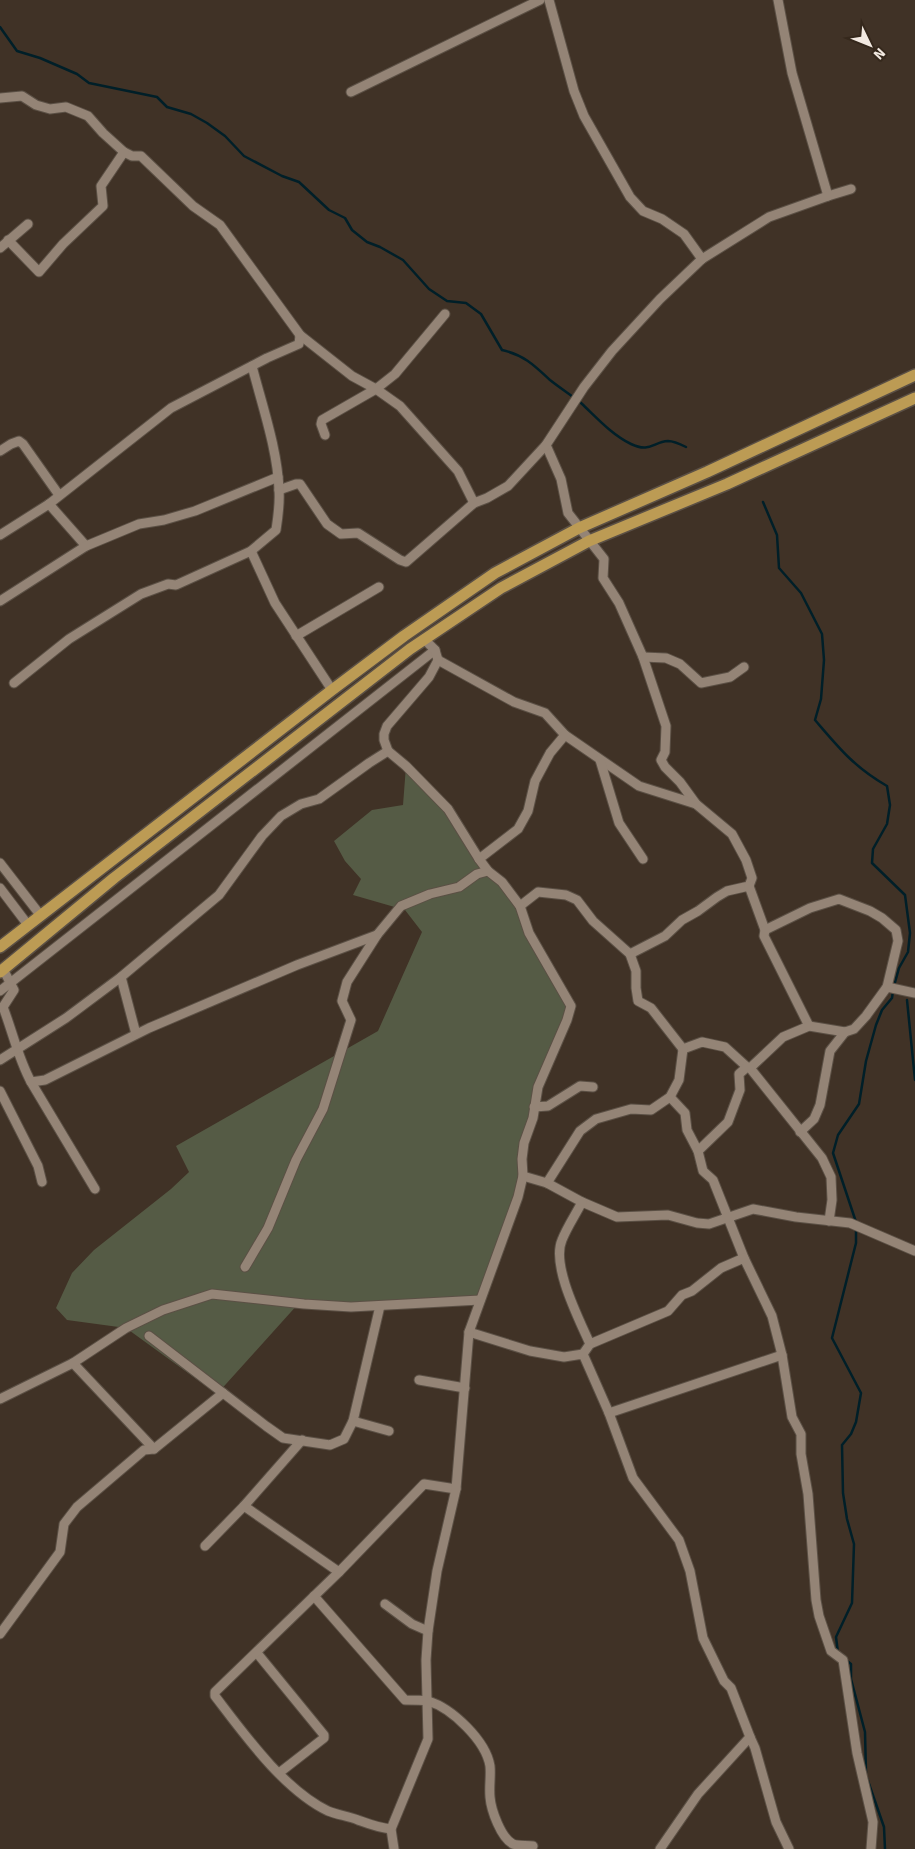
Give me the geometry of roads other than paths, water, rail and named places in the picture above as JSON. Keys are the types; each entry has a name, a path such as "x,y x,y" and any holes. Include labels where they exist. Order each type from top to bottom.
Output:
{"main road":[{"path":"0,947 332,690 404,636 495,573 579,528 706,472 915,375"},
{"path":"2,971 114,878 424,639 501,588 589,541 727,484 915,398"}],"street":[{"path":"351,92 540,0"},
{"path":"549,0 574,91 584,116 630,197 643,211 662,219 684,234 702,259"},
{"path":"778,0 792,73 828,196"},
{"path":"0,98 22,96 36,105 50,109 66,107 88,116 103,134 124,152 132,156 141,156 193,206 220,225 300,335 352,376 376,389 400,406 458,471 474,503"},
{"path":"8,240 38,272 63,244 103,206 101,186 124,152"},
{"path":"280,490 300,484 327,524 341,534 358,534 406,562 474,503 508,486 546,445 584,388 612,351 660,298 702,259 769,217 851,189"},
{"path":"0,248 28,224"},
{"path":"326,435 320,424 322,420 376,389 403,365 444,314"},
{"path":"0,536 49,504 171,408 299,344 300,335"},
{"path":"14,683 69,639 141,594 168,584 176,585 251,551 276,530 280,490 270,432 252,366"},
{"path":"0,451 11,444 19,442 23,444 59,496"},
{"path":"546,445 561,478 568,513 604,558 603,578 619,603 643,657 666,726 665,752 661,760 696,804 732,834 746,860 752,878 749,886 765,930 764,936 809,1026"},
{"path":"0,601 86,546 139,524 164,520 195,511 278,477"},
{"path":"49,504 86,546"},
{"path":"251,551 275,603 332,690"},
{"path":"296,636 379,587"},
{"path":"424,639 435,650 438,660 514,702 545,713 565,735 640,786 696,804"},
{"path":"0,991 435,650"},
{"path":"643,657 666,658 680,664 702,683 730,677 744,667"},
{"path":"394,1849 391,1829 428,1739 426,1660 428,1631 438,1571 456,1489 469,1332 518,1197 523,1176 522,1159 524,1143 533,1118 538,1087 567,1020 571,1006 529,933 520,906 502,882 488,871 479,859 448,809 406,766 388,751 384,740 387,726 429,677 438,660"},
{"path":"479,859 518,829 528,811 535,781 550,753 565,735"},
{"path":"0,1060 66,1018 121,977 219,895 262,836 281,816 301,804 319,799 388,751"},
{"path":"600,760 619,823 643,859"},
{"path":"0,863 41,916"},
{"path":"245,1267 268,1228 296,1160 323,1109 351,1020 342,1001 346,982 377,935 401,906 430,894 459,887 478,874 488,871"},
{"path":"630,954 665,936 682,920 717,897 728,891 749,886"},
{"path":"0,888 28,925"},
{"path":"520,906 538,892 566,895 577,900 593,921 630,954 636,971 638,1001 651,1008 683,1049 679,1080 670,1097 651,1110 631,1109 596,1119 580,1130 547,1183"},
{"path":"698,1150 728,1122 740,1090 739,1074 782,1037 809,1026 845,1032 854,1029 892,987 898,941 896,930 870,911 839,899 810,908 765,930"},
{"path":"31,1082 45,1080 136,1034 297,965 377,935"},
{"path":"2,971 14,990 3,1007 15,1039 16,1051 31,1082 95,1189"},
{"path":"121,977 136,1034"},
{"path":"892,987 915,993"},
{"path":"800,1132 814,1119 820,1106 830,1051 845,1032"},
{"path":"683,1049 702,1042 725,1047 748,1068 822,1158 831,1177 832,1200 829,1220"},
{"path":"534,1107 548,1106 580,1086 593,1087"},
{"path":"0,1091 38,1166 42,1182"},
{"path":"670,1097 686,1113 687,1130 698,1150 703,1171 714,1180 744,1258 772,1316 782,1354 792,1417 801,1434 800,1454 808,1494 816,1600 819,1616 831,1651 843,1660 857,1753 873,1822 871,1849"},
{"path":"523,1176 547,1183 617,1218 668,1215 697,1224 709,1224 753,1209 796,1217 855,1224 915,1251"},
{"path":"582,1202 561,1242 560,1263 566,1286 590,1344"},
{"path":"469,1332 530,1351 564,1358 583,1354 590,1344 668,1312 682,1296 692,1291 721,1268 744,1258"},
{"path":"0,1399 73,1363 126,1328 163,1310 212,1294 351,1307 480,1300"},
{"path":"149,1336 284,1438 330,1445 344,1439 353,1421 380,1306"},
{"path":"583,1354 609,1413 633,1478 679,1540 690,1571 704,1638 724,1681 731,1688 755,1748 776,1822 789,1849"},
{"path":"609,1413 782,1354"},
{"path":"73,1363 154,1449"},
{"path":"419,1380 465,1388"},
{"path":"0,1634 60,1552 64,1524 77,1507 144,1450 154,1449 223,1393"},
{"path":"353,1421 389,1431"},
{"path":"205,1546 244,1506 302,1440"},
{"path":"391,1829 380,1828 329,1811 306,1798 279,1773 249,1740 215,1696 215,1692 339,1572 424,1484 456,1489"},
{"path":"244,1506 339,1572"},
{"path":"314,1596 404,1700 428,1701 446,1710 465,1724 487,1755 490,1764 492,1809 504,1836 514,1844 533,1846"},
{"path":"385,1604 412,1624 428,1631"},
{"path":"257,1653 324,1735 322,1740 279,1773"},
{"path":"660,1849 698,1794 750,1738"}],"waterway":[{"path":"0,27 17,51 40,58 77,74 89,83 157,97 167,107 191,114 207,123 225,136 244,156 282,176 299,182 329,210 345,218 352,230 367,242 403,260 429,289 447,301 466,303 481,314 502,350 528,361 581,403 617,436 631,444 643,447 668,441 686,447"},
{"path":"763,502 777,535 779,568 801,593 822,634 824,660 821,699 815,720 856,764 887,786 890,805 887,824 873,849 872,863 905,895 910,933 908,952 899,968 894,986"},
{"path":"856,1222 833,1153 838,1135 859,1104 866,1061 876,1025 882,1010 892,998 893,991"},
{"path":"907,1000 915,1080"},
{"path":"838,1653 836,1637 852,1603 854,1544 847,1519 843,1493 842,1445 851,1434 856,1422 861,1393 832,1338 856,1243 856,1228"},
{"path":"846,1660 851,1664 851,1679 865,1732 866,1773"},
{"path":"867,1778 884,1827 885,1849"}]}
